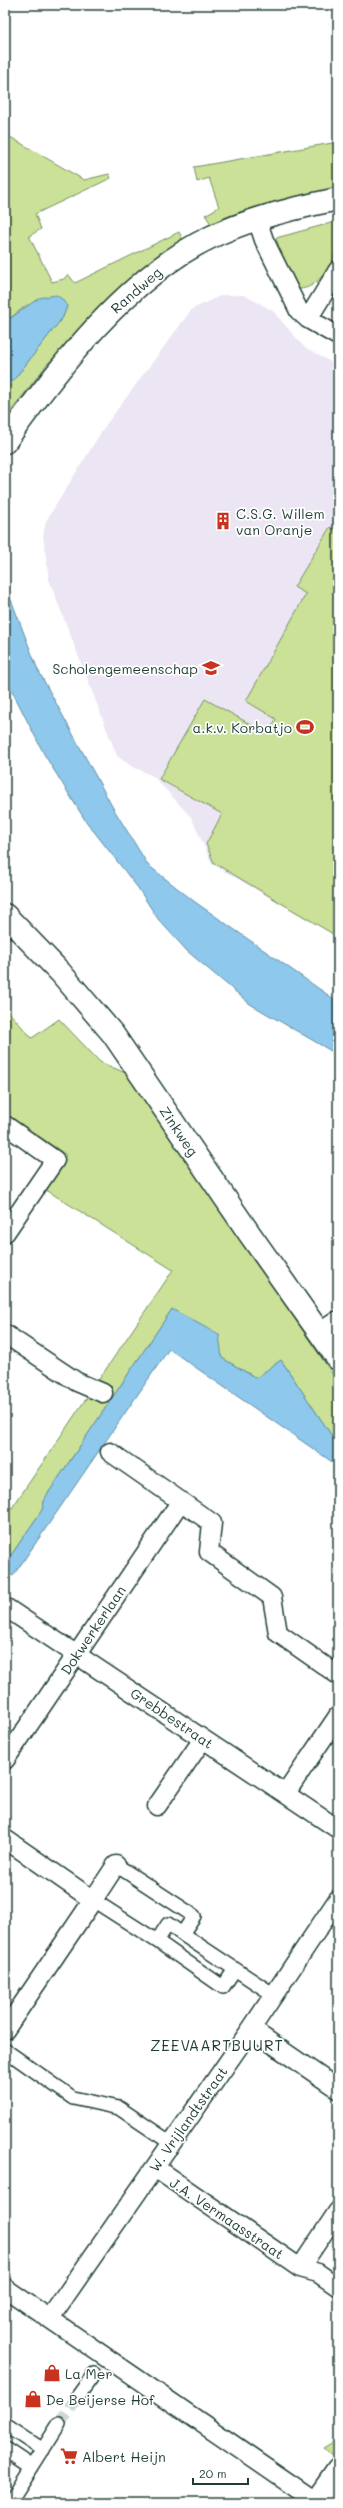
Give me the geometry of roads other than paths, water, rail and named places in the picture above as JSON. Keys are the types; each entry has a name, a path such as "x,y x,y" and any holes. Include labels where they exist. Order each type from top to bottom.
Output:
{"street":[{"name":"Randweg","path":"5,442 97,326 147,278 211,237 257,219 338,199"},
{"path":"257,219 264,240 299,311 308,319 338,336"},
{"path":"308,319 338,270"},
{"name":"Zinkweg","path":"5,915 60,972 113,1034 249,1233 338,1359"},
{"path":"5,1125 55,1160 5,1233"},
{"path":"320,1332 338,1320"},
{"path":"5,1334 77,1382 103,1394"},
{"path":"110,1452 212,1523 209,1552 272,1597 278,1633 338,1675"},
{"name":"Dokwerkerlaan","path":"5,1760 181,1501"},
{"name":"Grebbestraat","path":"5,1607 338,1829"},
{"path":"286,1793 338,1716"},
{"path":"157,1806 203,1739"},
{"path":"5,1839 223,1987 235,1969"},
{"path":"5,2030 116,1865 194,1916 182,1934"},
{"name":"W. Vrijlandtstraat","path":"50,2318 251,2029 338,1899"},
{"path":"157,1941 168,1924 274,1995"},
{"path":"251,2029 338,2089"},
{"path":"5,2050 73,2098 119,2108 171,2143"},
{"name":"J.A. Vermaasstraat","path":"155,2168 300,2268 318,2273 338,2287"},
{"path":"300,2268 338,2211"},
{"path":"5,2288 316,2503 338,2470"},
{"path":"78,2396 94,2374"},
{"path":"5,2424 43,2450"},
{"path":"9,2503 59,2424"},
{"path":"5,2449 32,2468"}],"water":[{"path":"56,295 62,299 67,306 63,317 5,391 5,322 39,298"},
{"path":"5,584 38,670 113,808 148,865 195,902 338,1002 338,1055 250,1004 187,951 158,919 138,888 85,820 44,754 5,677"},
{"path":"172,1309 219,1335 222,1358 256,1378 281,1360 338,1445 338,1466 169,1349 13,1576 5,1571 5,1564 42,1510 45,1498"}],"tunnel":[{"path":"59,2424 78,2396"}],"place":[{"name":"C.S.G. Willem van Oranje","path":"223,521"},
{"name":"Scholengemeenschap","path":"211,668"},
{"name":"a.k.v. Korbatjo","path":"305,727"},
{"name":"La Mer","path":"52,2373"},
{"name":"De Beijerse Hof","path":"33,2399"},
{"name":"Albert Heijn","path":"69,2456"}],"district":[{"name":"ZEEVAARTBUURT","path":"217,2045"}]}
